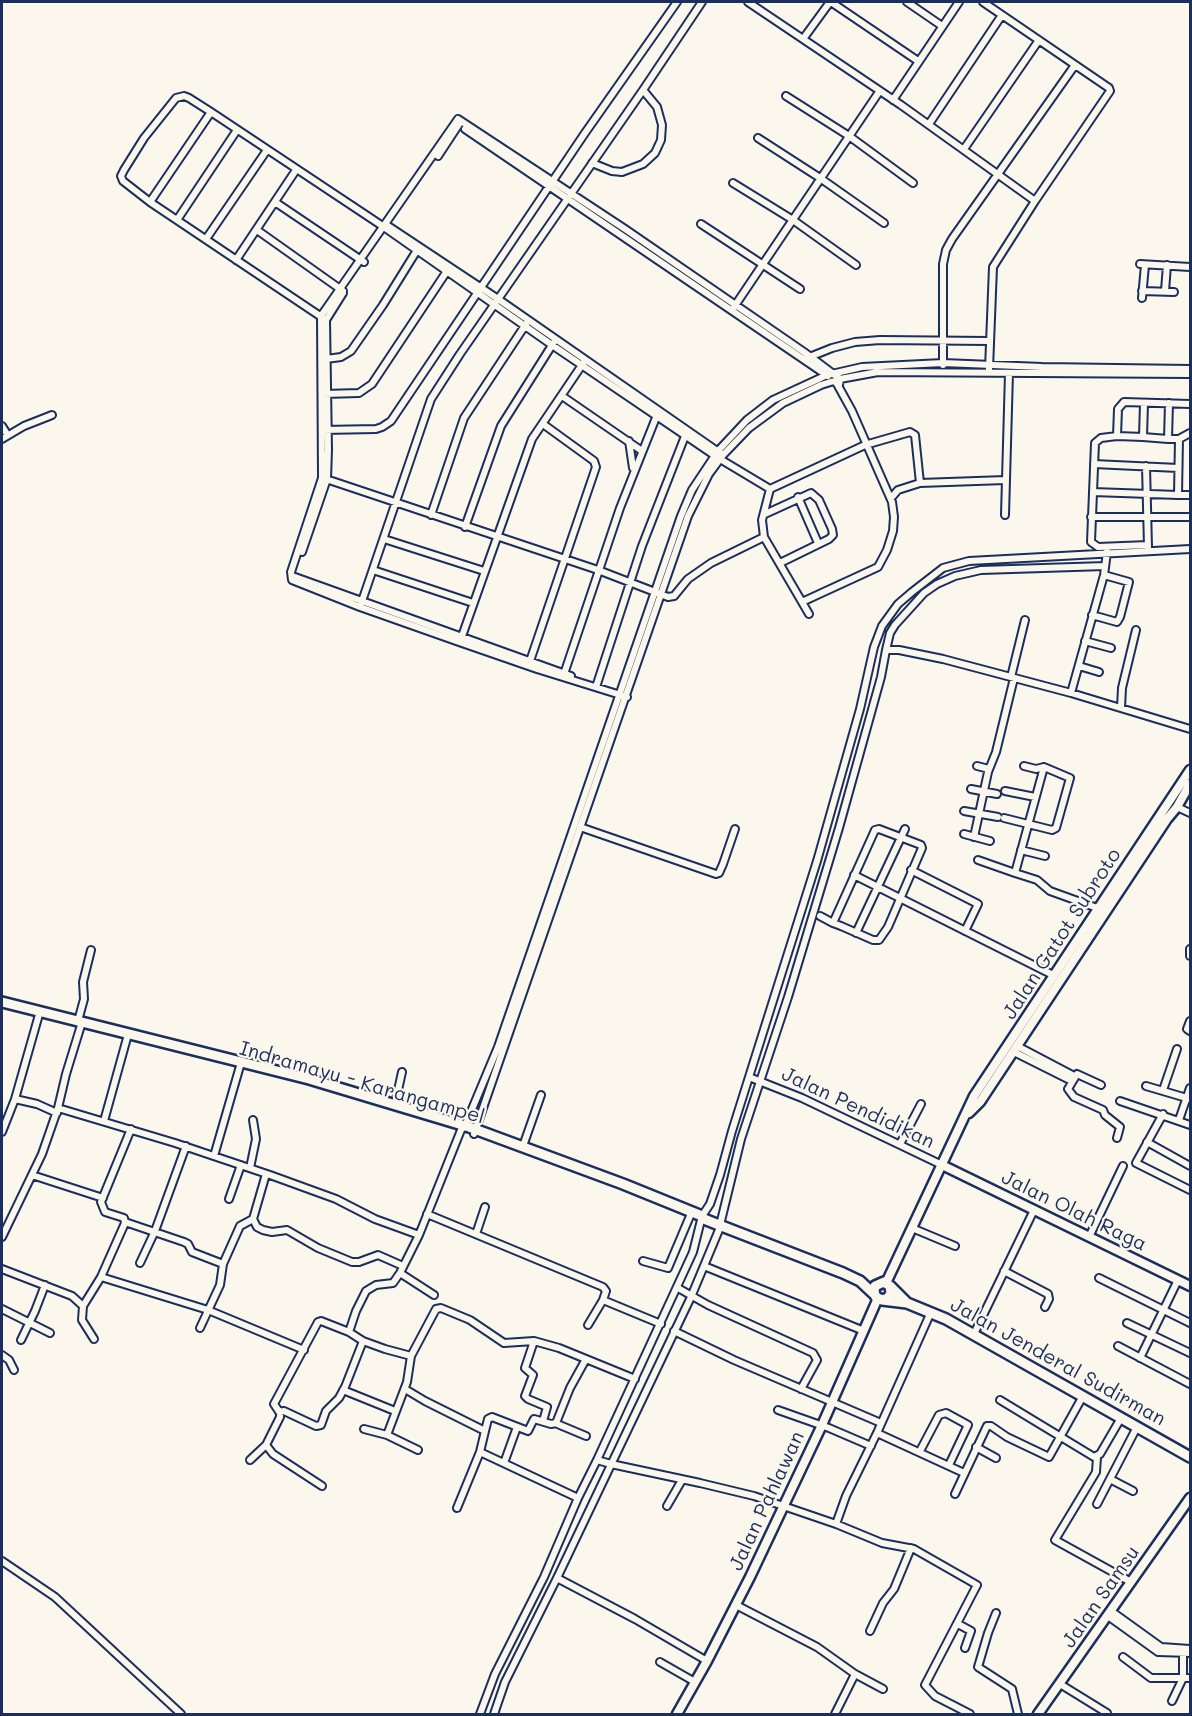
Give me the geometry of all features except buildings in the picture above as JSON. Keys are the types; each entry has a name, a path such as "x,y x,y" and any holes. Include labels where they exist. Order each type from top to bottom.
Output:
{"main road":[{"name":"Indramayu - Karangampel","path":"2,1002 39,1014"},
{"name":"Indramayu - Karangampel","path":"2,1008 81,1023 238,1064 523,1146 860,1281"},
{"name":"Indramayu - Karangampel","path":"81,1023 127,1038 143,1040"},
{"path":"238,1064 347,1089 469,1129"},
{"name":"Indramayu - Karangampel","path":"469,1129 690,1216 704,1219"},
{"path":"860,1281 886,1284 907,1303"},
{"path":"860,1281 878,1297 907,1303"},
{"path":"878,1297 890,1295 886,1284"},
{"path":"878,1297 875,1286 886,1284"},
{"name":"Jalan Jenderal Sudirman","path":"907,1303 931,1312 974,1334 1191,1457"}],"street":[{"path":"326,430 376,429 386,425 676,2"},
{"path":"361,604 431,399 702,2"},
{"path":"748,2 928,124 1035,201"},
{"path":"803,39 830,2 918,61"},
{"path":"907,2 942,26"},
{"path":"893,100 959,2"},
{"path":"983,2 1109,88 1110,93 1035,201 993,267 989,369"},
{"path":"928,124 1002,15"},
{"path":"964,149 1038,40"},
{"path":"944,372 944,257 952,238 1075,65"},
{"path":"592,163 612,171 622,172 643,164 656,153 661,140 662,125 657,107 643,90"},
{"path":"734,308 879,92"},
{"path":"323,319 123,182 121,176 144,138 176,98 184,96 189,98 418,248 770,489"},
{"path":"786,96 849,136 913,183"},
{"path":"150,202 211,112"},
{"path":"624,694 564,676 361,604 294,578 291,574 324,479 326,430 323,319 459,123 570,195 807,357 838,381 865,445 891,498 894,509 893,531 878,567 802,602"},
{"path":"177,219 237,130"},
{"path":"758,138 884,223"},
{"path":"206,239 267,150"},
{"path":"236,260 296,170"},
{"path":"733,183 793,220 856,265"},
{"path":"275,202 363,261"},
{"path":"701,224 800,289"},
{"path":"257,230 342,290"},
{"path":"325,359 341,357 351,351 418,248"},
{"path":"1142,298 1142,265 1191,267"},
{"path":"1165,291 1167,266"},
{"path":"325,394 359,393 372,384 448,269"},
{"path":"1142,291 1173,292"},
{"path":"431,515 464,418 526,323"},
{"path":"807,357 855,342 890,339 989,341"},
{"path":"465,527 501,426 554,342"},
{"path":"461,639 532,439 584,362"},
{"path":"584,362 657,415 686,432"},
{"path":"349,1332 366,1291 376,1285 393,1283 400,1273 469,1129 581,827 654,592 692,490 747,420 773,400 829,374 884,364 943,363 1009,373 1042,370 1191,369"},
{"path":"469,1129 574,824 662,595 688,516 699,491 720,456 768,413 798,395 838,381 878,372 989,369 1191,374"},
{"path":"1005,515 1009,373"},
{"path":"562,396 642,451"},
{"path":"1117,436 1120,405 1124,402 1191,404"},
{"path":"1143,437 1144,403"},
{"path":"1168,439 1170,403"},
{"path":"2,439 7,434 52,415"},
{"path":"564,676 598,570 633,472 657,415"},
{"path":"529,663 596,467 594,461 543,424"},
{"path":"2,426 7,434"},
{"path":"596,686 642,546 686,432"},
{"path":"770,489 865,445 910,432 915,435 920,483"},
{"path":"1191,433 1179,439 1117,436 1097,439 1094,446 1091,517 1091,539 1095,546 1191,549"},
{"path":"1178,495 1179,439"},
{"path":"629,441 633,472"},
{"path":"1094,464 1178,468"},
{"path":"1146,466 1148,548"},
{"path":"324,479 598,570 668,597 674,596 688,579 711,563 764,537"},
{"path":"891,498 898,490 920,483 1005,480"},
{"path":"770,489 761,524 764,537 809,614"},
{"path":"1093,492 1191,495"},
{"path":"765,514 811,493 817,496 832,530 832,537 780,563"},
{"path":"798,497 818,543"},
{"path":"1091,517 1191,517"},
{"path":"384,539 484,571"},
{"path":"494,1714 505,1682 674,1331 720,1225 755,1079 819,874 879,632 898,604 943,568 969,561 1107,553 1148,548"},
{"path":"1071,693 1104,575 1107,553"},
{"path":"480,1714 495,1674 544,1577 644,1357 679,1289 755,1079 871,715 890,633 924,593 955,576 981,570 1105,565"},
{"path":"373,570 473,603"},
{"path":"1092,615 1117,622 1119,620 1129,582 1125,579 1104,575"},
{"path":"974,837 989,769 996,752 1025,620"},
{"path":"1121,708 1122,688 1136,630"},
{"path":"1086,641 1111,648"},
{"path":"886,650 908,651 1012,677 1191,729"},
{"path":"1079,666 1099,672"},
{"path":"977,766 989,769"},
{"path":"964,810 1053,830 1056,828 1070,780 1069,776 1044,767 1036,769 1024,766"},
{"path":"1015,873 1044,767"},
{"name":"Jalan Gatot Subroto","path":"965,1118 980,1102 1015,1049 1191,770"},
{"name":"Jalan Gatot Subroto","path":"886,1284 975,1096 1055,976 1177,807 1191,784"},
{"path":"971,789 997,794"},
{"path":"1005,791 1035,797"},
{"path":"1177,807 1191,813"},
{"path":"574,824 716,874 719,873 723,864 735,829"},
{"path":"820,916 833,923 873,940 881,939 921,846 879,829 875,830 833,923"},
{"path":"856,933 905,829"},
{"path":"964,834 990,841"},
{"path":"566,848 573,849"},
{"path":"1021,850 1045,856"},
{"path":"978,860 1037,880 1050,891 1103,910"},
{"path":"911,870 978,904 964,931"},
{"path":"854,875 1055,976"},
{"path":"1191,949 1191,956"},
{"path":"2,1237 42,1154 57,1110 81,1023 84,999 83,982 91,950"},
{"path":"2,1132 15,1099 39,1014"},
{"path":"1191,1021 1187,1029 1191,1030"},
{"path":"104,1121 127,1038"},
{"path":"1015,1049 1073,1079"},
{"path":"1163,1090 1177,1049"},
{"path":"214,1156 238,1064"},
{"path":"395,1104 402,1072"},
{"path":"1101,1085 1078,1074 1068,1089 1071,1094 1103,1110 1105,1115 1120,1127 1117,1138"},
{"name":"Jalan Pendidikan","path":"755,1079 942,1165"},
{"path":"1146,1086 1189,1098"},
{"path":"1179,1120 1191,1088"},
{"path":"523,1146 541,1095"},
{"path":"15,1099 104,1121 186,1146 336,1199 375,1220 418,1235"},
{"path":"1120,1101 1191,1125"},
{"path":"900,1144 921,1104"},
{"path":"1163,1114 1137,1163 1191,1190"},
{"path":"250,1168 256,1139 254,1120"},
{"path":"131,1129 103,1198 101,1205 104,1210 124,1218 125,1222 186,1243 192,1251 223,1264"},
{"path":"1147,1142 1191,1166"},
{"path":"140,1263 155,1231 186,1146"},
{"path":"229,1199 241,1165"},
{"name":"Jalan Olah Raga","path":"942,1165 1191,1286"},
{"path":"1089,1237 1123,1166"},
{"path":"266,1174 253,1219 257,1227 272,1232 287,1230 330,1254 352,1262 359,1262 378,1255 403,1266"},
{"path":"32,1175 103,1198"},
{"path":"476,1234 485,1207"},
{"path":"974,1334 1034,1210"},
{"path":"427,1214 603,1287 606,1291 603,1300 588,1325"},
{"path":"643,1261 668,1268 690,1216"},
{"path":"200,1328 220,1285 223,1264 240,1226 253,1219"},
{"path":"94,1339 81,1320 83,1306 101,1277 125,1222"},
{"path":"912,1228 955,1246"},
{"path":"704,1266 864,1332"},
{"path":"2,1269 72,1296 83,1306"},
{"path":"1004,1271 1048,1294 1049,1299 1045,1308"},
{"path":"400,1273 435,1295"},
{"path":"101,1277 208,1310 304,1350"},
{"path":"1099,1278 1191,1323"},
{"path":"1140,1358 1178,1280"},
{"path":"21,1340 45,1285"},
{"path":"679,1289 813,1353 816,1361 801,1389"},
{"name":"Jalan Pahlawan","path":"677,1714 736,1605 822,1425 878,1297"},
{"path":"603,1300 661,1324"},
{"path":"387,1435 409,1376 411,1356 433,1312 438,1308 470,1320 504,1343 534,1341 635,1379"},
{"path":"2,1309 50,1334"},
{"path":"836,1524 846,1496 931,1312"},
{"path":"250,1460 266,1445 280,1417 274,1404 319,1322 349,1332 363,1341 411,1356"},
{"path":"1127,1323 1191,1353"},
{"path":"674,1331 734,1360 881,1423"},
{"path":"279,1412 284,1411 319,1426 326,1411 339,1398 363,1341"},
{"path":"534,1341 525,1368 533,1375 525,1396 547,1407 543,1421"},
{"path":"1118,1346 1191,1384"},
{"path":"2,1355 9,1360 14,1370"},
{"path":"555,1423 586,1359"},
{"path":"405,1389 485,1431"},
{"path":"343,1390 395,1411"},
{"path":"955,1494 983,1431 990,1425 1007,1437 1047,1457 1051,1456 1083,1396"},
{"path":"1000,1400 1060,1438 1091,1456 1097,1457"},
{"path":"778,1410 822,1425 871,1446"},
{"path":"920,1452 939,1415 946,1413 968,1425 949,1465"},
{"path":"457,1508 480,1452 488,1419 492,1417 528,1431 534,1419 555,1423 586,1436"},
{"path":"1121,1418 1097,1457 1096,1472 1055,1540 1131,1582"},
{"path":"504,1463 517,1427"},
{"path":"1097,1504 1137,1427"},
{"path":"364,1429 387,1435 418,1450"},
{"path":"877,1433 964,1473"},
{"path":"266,1445 273,1454 322,1486"},
{"path":"976,1447 996,1458"},
{"path":"480,1452 578,1498"},
{"path":"599,1460 784,1505 882,1543 911,1548 977,1584 925,1685 935,1696 970,1714"},
{"path":"1110,1479 1133,1491"},
{"path":"667,1506 682,1480"},
{"name":"Jalan Samsu","path":"1038,1714 1190,1500"},
{"path":"870,1631 883,1603 894,1589 911,1548"},
{"path":"2,1562 55,1597 181,1714"},
{"path":"557,1578 635,1619 707,1661"},
{"path":"736,1605 816,1647 855,1674 883,1689"},
{"path":"996,1613 978,1667 1012,1689 1018,1714"},
{"path":"1109,1613 1140,1636 1161,1647 1191,1653"},
{"path":"958,1624 971,1631 965,1648"},
{"path":"1182,1650 1191,1648"},
{"path":"1172,1701 1187,1678 1182,1650"},
{"path":"1123,1657 1150,1678 1187,1678"},
{"path":"660,1662 695,1683"},
{"path":"835,1714 855,1674"},
{"path":"1060,1684 1107,1713"}]}
